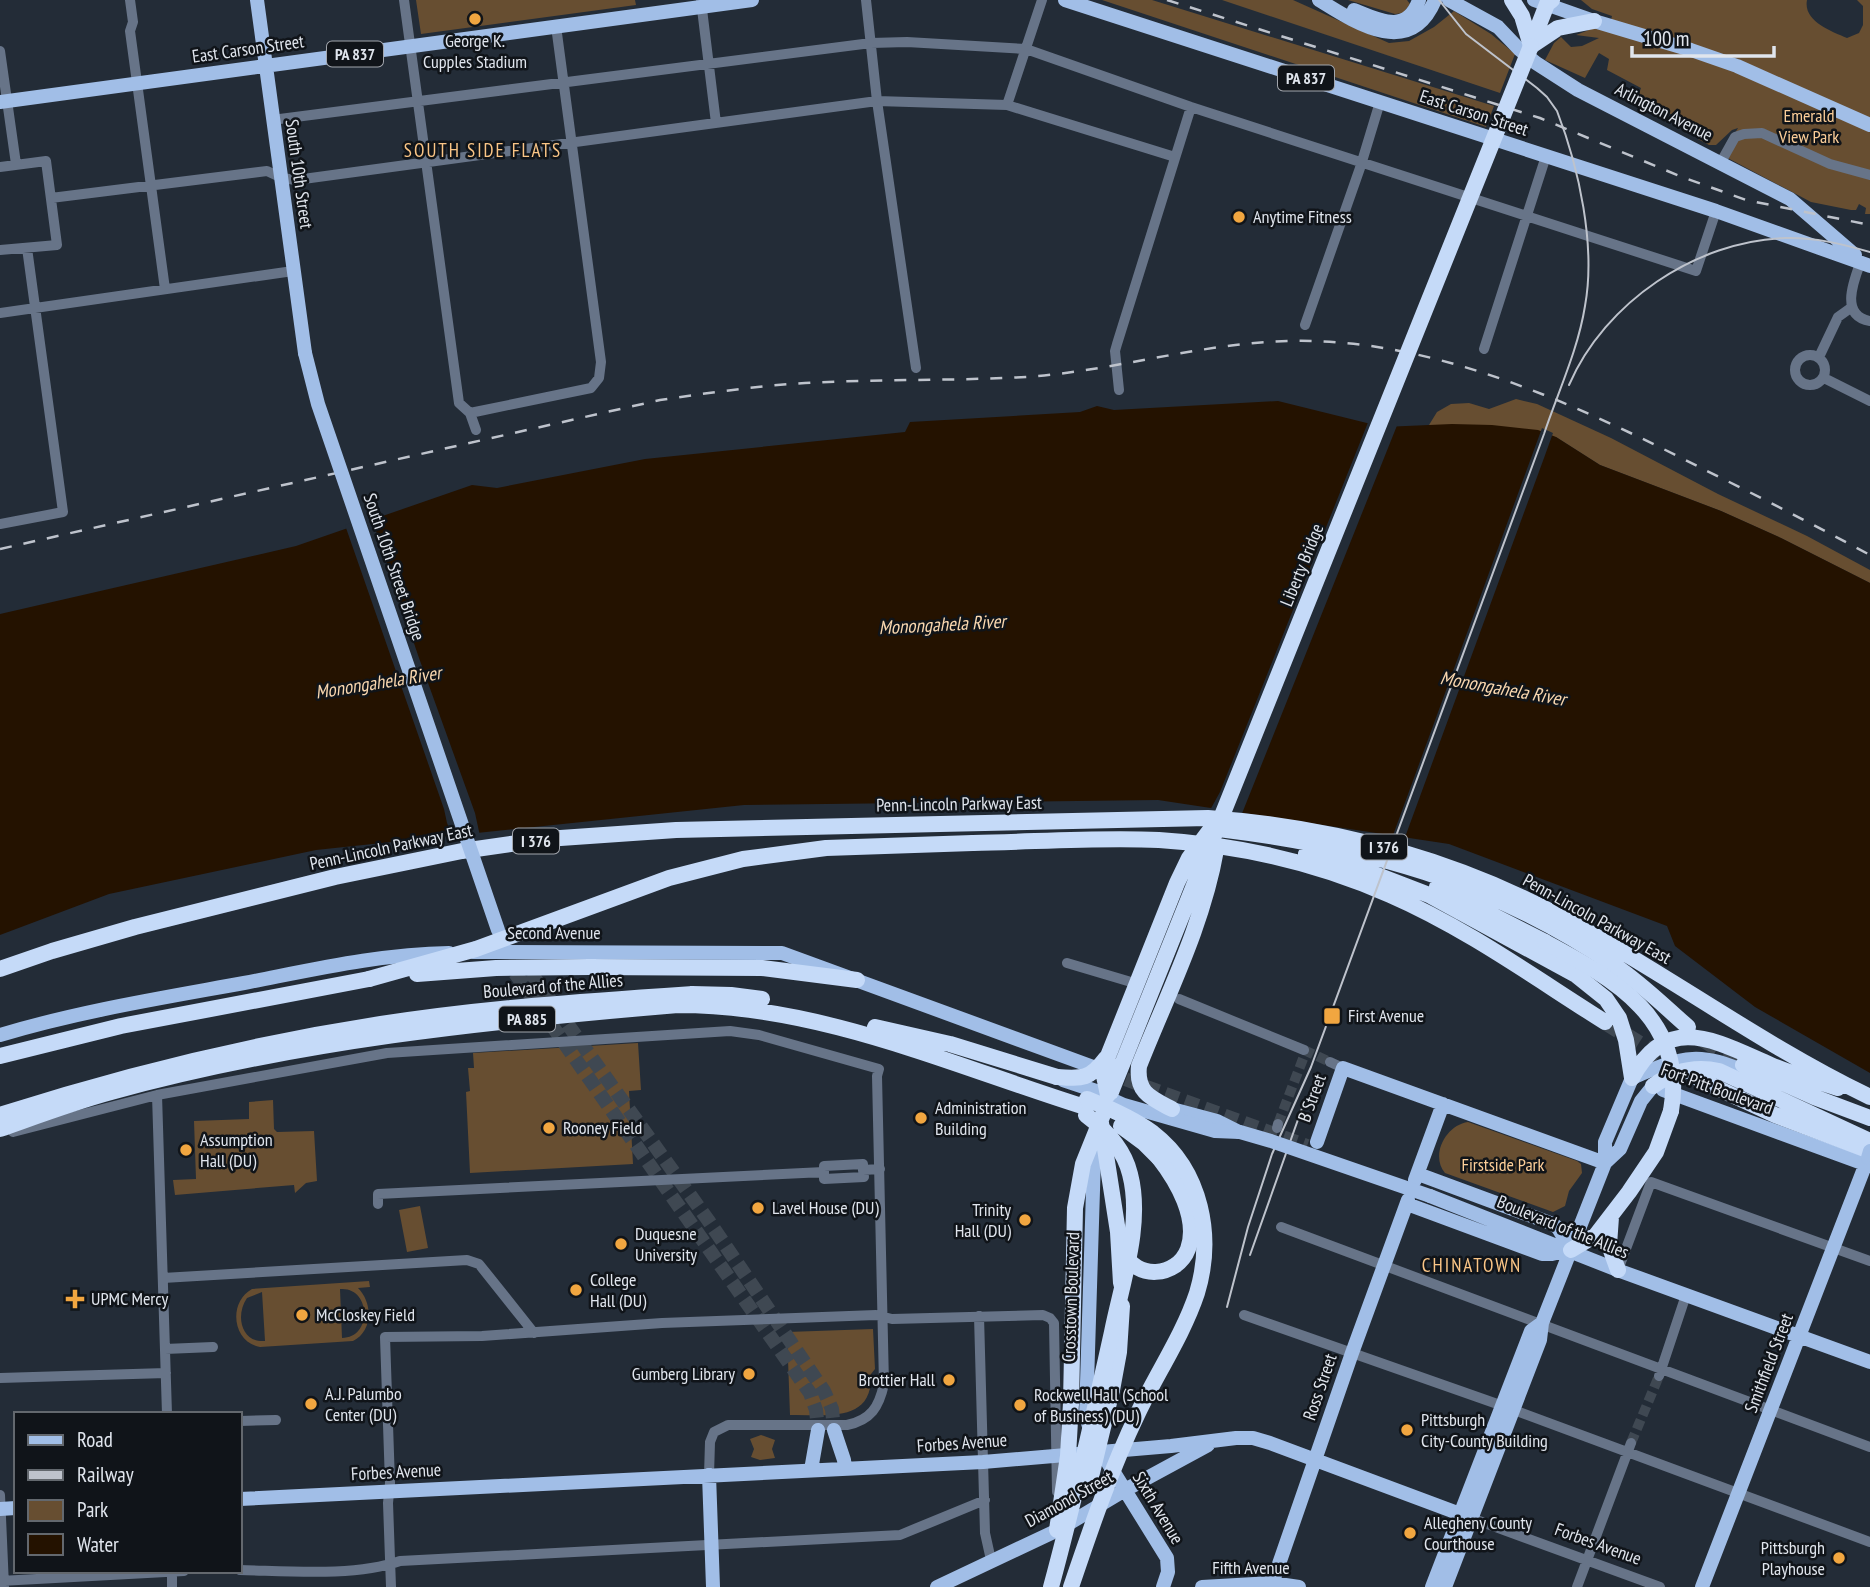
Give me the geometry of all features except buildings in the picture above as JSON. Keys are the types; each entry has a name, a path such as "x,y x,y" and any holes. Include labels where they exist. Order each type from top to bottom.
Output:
{"highway":[{"path":"1512,0 1522,16 1531,46 1556,29 1594,21"},
{"name":"Liberty Bridge","path":"1049,1587 1065,1489 1071,1404 1076,1208 1080,1176 1093,1140 1090,1111 1110,1093 1531,46 1544,1"},
{"path":"1110,1093 1104,1082 1108,1056 1189,858 1222,816"},
{"path":"1172,1109 1142,1089 1138,1078 1139,1066 1204,900 1211,878 1222,816"},
{"name":"Penn-Lincoln Parkway East","path":"0,969 63,947 135,927 367,870 504,845 589,835 676,830 1208,818 1276,825 1378,845 1444,865 1507,891 1568,920 1791,1054 1870,1097"},
{"path":"1087,820 1213,828 1352,851 1403,864 1461,884 1511,906 1579,943 1616,967 1688,1027"},
{"path":"1158,840 1229,842 1283,849 1364,870 1415,888 1444,902 1561,966 1597,990 1613,1009 1623,1029 1632,1078"},
{"name":"I 376","path":"0,1056 99,1031 369,979 476,949 669,878 743,859 826,848 973,843 1158,840 1226,848 1327,871 1421,910 1605,1022"},
{"path":"1299,841 1414,877 1481,908 1619,986 1639,1003 1654,1023 1668,1050 1673,1068 1671,1111 1656,1152 1612,1214 1596,1235 1571,1250"},
{"path":"369,979 496,968 590,967 762,968 858,980"},
{"name":"Boulevard of the Allies","path":"0,1115 136,1074 366,1026 447,1014 692,993 731,995 797,1007 916,1038 950,1044 1057,1077"},
{"name":"Boulevard of the Allies","path":"0,1129 109,1092 338,1043 457,1026 678,1005 729,1006 796,1016 944,1058 1090,1111"},
{"path":"1632,1078 1647,1056 1659,1046 1697,1037 1720,1042 1791,1073 1870,1097"},
{"path":"916,1038 1090,1111 1123,1127 1151,1149 1171,1174 1186,1209 1190,1229 1189,1246 1176,1265 1164,1271 1150,1272 1122,1261"},
{"path":"1057,1077 1086,1077 1094,1073 1108,1056"},
{"path":"1742,1068 1870,1118"},
{"path":"1653,1086 1684,1070 1719,1071 1870,1141"},
{"path":"1700,1080 1869,1158"},
{"path":"1069,1587 1082,1511 1117,1365 1121,1325 1122,1261 1118,1232 1090,1111"},
{"path":"1049,1587 1073,1508 1128,1254 1134,1211 1131,1175 1121,1153 1090,1111"},
{"path":"1069,1587 1114,1466 1196,1295 1205,1249 1200,1205 1188,1173 1179,1160 1151,1131 1090,1111"},
{"path":"1612,1214 1608,1230 1609,1245 1618,1270"}],"main road":[{"name":"South 10th Street","path":"257,0 304,352"},
{"name":"East Carson Street","path":"4,101 556,26 701,3 751,0"},
{"name":"East Carson Street","path":"1065,0 1716,211 1865,263"},
{"name":"Arlington Avenue","path":"1449,0 1498,27 1536,63 1578,90 1790,199 1865,263"},
{"path":"1320,1 1395,22 1412,15 1429,2"},
{"path":"1544,1 1594,21 1737,66 1870,125"},
{"name":"South 10th Street Bridge","path":"304,352 323,417 498,930 509,952"},
{"path":"509,952 515,973"},
{"path":"509,952 531,973"},
{"name":"Second Avenue","path":"0,1035 117,1006 381,958 430,953 775,953 795,957 1096,1068"},
{"name":"Fort Pitt Boulevard","path":"1632,1078 1669,1063 1711,1058 1742,1068 1870,1127"},
{"name":"B Street","path":"1317,1142 1336,1065 1443,1104"},
{"name":"Boulevard of the Allies","path":"1057,1077 1217,1121 1240,1132 1301,1150 1870,1362"},
{"path":"1432,1587 1466,1516 1508,1408 1531,1331 1542,1323 1571,1250 1605,1163 1605,1142 1632,1078"},
{"name":"Fort Pitt Boulevard","path":"1632,1078 1869,1158"},
{"path":"1605,1163 1620,1149 1641,1101 1653,1086"},
{"name":"Boulevard of the Allies","path":"1110,1093 1113,1100 1124,1105 1215,1131 1240,1132"},
{"path":"1571,1250 1553,1224 1417,1177 1443,1104 1605,1163"},
{"name":"Crosstown Boulevard","path":"1093,1140 1086,1416 1089,1431 1101,1452"},
{"name":"Smithfield Street","path":"1702,1587 1869,1158"},
{"name":"Ross Street","path":"1271,1585 1407,1202 1542,1254 1571,1250"},
{"path":"811,1470 818,1430"},
{"path":"834,1430 845,1460 845,1469"},
{"name":"Forbes Avenue","path":"242,1499 983,1462 1253,1438 1466,1516"},
{"name":"Diamond Street","path":"936,1587 1058,1530 1125,1490 1219,1440"},
{"name":"Sixth Avenue","path":"1101,1452 1167,1558 1168,1572 1164,1587"},
{"path":"709,1475 713,1587"},
{"path":"1445,1587 1466,1516"},
{"name":"Fifth Avenue","path":"1202,1587 1299,1587"}],"street":[{"path":"130,0 133,22 130,31 165,289"},
{"path":"404,0 459,403 470,413 476,430"},
{"path":"866,0 877,102 916,368"},
{"path":"1007,106 1042,0"},
{"path":"701,3 716,123"},
{"path":"470,413 591,388 598,378 601,362 556,26"},
{"path":"272,120 871,43 1026,49 1191,107 1696,271 1716,211"},
{"path":"0,51 4,101 16,164"},
{"path":"51,198 267,171 282,178 296,180 877,102 1007,106 1175,157"},
{"path":"1305,325 1380,102"},
{"path":"1119,390 1115,351 1191,107"},
{"path":"1720,162 1735,137 1762,133 1830,164 1869,174"},
{"path":"1484,349 1546,156"},
{"path":"0,167 46,161 57,244 0,250"},
{"path":"0,523 63,512 27,248"},
{"path":"1865,263 1850,295 1852,307 1863,320 1870,321"},
{"path":"0,313 293,271"},
{"path":"1819,357 1838,317 1852,307"},
{"path":"1804,356 1819,357 1825,364 1824,378 1816,384 1807,385 1798,380 1795,372 1797,362 1804,356"},
{"path":"1824,378 1870,401"},
{"path":"1067,963 1131,982"},
{"path":"1179,999 1304,1050"},
{"path":"0,1135 157,1095 387,1053 730,1031 759,1035 879,1069 877,1076 884,1384 880,1401 873,1413 860,1422 847,1425 727,1426 714,1432 710,1442 709,1475"},
{"path":"157,1095 167,1412"},
{"path":"378,1204 378,1194 824,1172 824,1179 864,1177 863,1170 880,1169"},
{"path":"1618,1270 1651,1182 1870,1261"},
{"path":"1281,1227 1542,1323 1661,1372 1772,1409 1870,1447"},
{"path":"163,1278 467,1260 479,1264 534,1334"},
{"path":"1661,1372 1686,1295"},
{"path":"391,1587 384,1337 534,1334 662,1323 876,1315 892,1319 1043,1315 1054,1323 1058,1530"},
{"path":"1244,1315 1508,1408 1629,1447 1870,1542"},
{"path":"979,1317 985,1533 991,1560"},
{"path":"165,1349 213,1347"},
{"path":"0,1378 166,1373"},
{"path":"242,1421 276,1420"},
{"path":"1577,1587 1629,1447"},
{"path":"0,1495 2,1583 157,1573"},
{"path":"242,1570 380,1568 414,1560 900,1535 985,1500"},
{"name":"Forbes Avenue","path":"1466,1516 1660,1587"}],"green space":[{"name":"George K. Cupples Stadium","path":"416,0 635,0 636,5 421,34"},
{"path":"1102,0 1152,0 1494,106 1486,127"},
{"path":"1222,0 1293,0 1389,43 1409,41 1434,27 1454,11 1491,34 1515,54 1500,93"},
{"path":"1348,0 1407,0 1410,4 1403,13 1395,14"},
{"name":"Emerald View Park","path":"1581,0 1807,0 1809,14 1813,19 1847,38 1859,33 1863,25 1863,6 1857,0 1870,0 1870,214 1865,214 1866,208 1859,204 1856,210 1851,210 1811,202 1722,155 1738,128 1716,145 1709,145 1698,139 1700,130 1678,116 1650,114 1635,106 1641,88 1607,70 1609,59 1599,53 1585,78 1545,60 1554,43 1561,37 1571,47 1582,46 1599,38 1576,35 1594,28 1608,31 1612,16 1592,9"},
{"path":"1516,399 1537,404 1611,438 1718,494 1807,536 1870,570 1870,583 1721,511 1600,465 1556,437 1429,425 1437,412 1451,404 1469,403 1489,409"},
{"name":"Rooney Field","path":"638,1043 641,1090 629,1091 633,1164 470,1173 466,1092 470,1091 468,1068 474,1068 473,1053"},
{"path":"273,1100 274,1129 277,1132 314,1131 317,1181 306,1183 295,1193 294,1185 175,1195 173,1180 196,1179 194,1121 249,1119 249,1102"},
{"name":"Firstside Park","path":"1468,1122 1581,1164 1582,1173 1569,1191 1565,1206 1553,1212 1445,1173 1439,1158 1443,1142 1453,1129"},
{"path":"420,1206 428,1248 407,1252 399,1210"},
{"name":"McCloskey Field","path":"369,1281 370,1287 358,1288 368,1309 367,1324 360,1336 353,1341 260,1347 244,1338 236,1321 239,1303 252,1289","holes":["340,1289 350,1290 358,1295 364,1312 359,1330 352,1336 342,1338","262,1292 265,1341 250,1338 242,1327 241,1320 241,1312 247,1298"]},
{"path":"873,1329 875,1369 871,1374 870,1390 864,1401 856,1409 845,1413 790,1415 787,1332"},
{"path":"761,1435 775,1440 772,1449 775,1458 760,1460 751,1457 754,1449 750,1439"}],"water":[{"name":"Monongahela River","path":"1278,401 1383,427 1452,424 1538,430 1556,437 1600,465 1721,511 1870,583 1870,1073 1755,1007 1675,946 1667,926 1449,844 1158,800 744,805 316,850 109,894 0,935 0,614 296,546 472,485 497,488 645,459 905,432 910,422 1080,412 1097,406 1114,410"}],"pier":[{"path":"1369,420 1398,423 1241,816 1209,812 1220,792"},
{"path":"1542,428 1553,433 1544,458 1404,840 1392,838"},
{"path":"373,516 419,658 475,813 480,836 454,839 447,823 345,525"}],"tunnel":[{"path":"515,973 810,1393 816,1410 818,1430"},
{"path":"531,973 708,1220 824,1391 832,1409 834,1430"},
{"path":"1605,1022 1662,1058"},
{"path":"1704,1040 1743,1065"},
{"path":"1304,1050 1330,1062"},
{"path":"1278,1124 1306,1051"},
{"path":"1106,1072 1307,1146"},
{"path":"1631,1443 1659,1376"}],"tram line":[{"path":"1227,1307 1248,1227 1272,1154 1311,1067 1567,371 1585,306 1588,283 1587,233 1572,157 1557,111 1537,88 1466,34 1439,0"},
{"path":"1569,385 1585,355 1605,327 1657,282 1687,264 1752,242 1785,238 1828,242 1870,252"},
{"path":"1250,1255 1306,1097"}],"railway":[{"path":"1167,0 1540,118 1682,177 1746,200 1870,225"},
{"path":"0,549 660,400 805,383 1059,374 1223,347 1289,341 1343,343 1398,350 1505,380 1557,400 1659,447 1870,555"}],"place":[{"name":"George K. Cupples Stadium","path":"475,19"},
{"name":"Anytime Fitness","path":"1239,217"},
{"name":"First Avenue","path":"1332,1016"},
{"name":"Administration Building","path":"921,1118"},
{"name":"Rooney Field","path":"549,1128"},
{"name":"Assumption Hall (DU)","path":"186,1150"},
{"name":"Lavel House (DU)","path":"758,1208"},
{"name":"Trinity Hall (DU)","path":"1025,1220"},
{"name":"Duquesne University","path":"621,1244"},
{"name":"College Hall (DU)","path":"576,1290"},
{"name":"UPMC Mercy","path":"75,1299"},
{"name":"McCloskey Field","path":"302,1315"},
{"name":"Gumberg Library","path":"749,1374"},
{"name":"Brottier Hall","path":"949,1380"},
{"name":"A.J. Palumbo Center (DU)","path":"311,1404"},
{"name":"Rockwell Hall (School of Business) (DU)","path":"1020,1405"},
{"name":"Pittsburgh City-County Building","path":"1407,1430"},
{"name":"Allegheny County Courthouse","path":"1410,1533"},
{"name":"Pittsburgh Playhouse","path":"1839,1558"}],"district":[{"name":"SOUTH SIDE FLATS","path":"483,150"},
{"name":"CHINATOWN","path":"1472,1265"}]}
